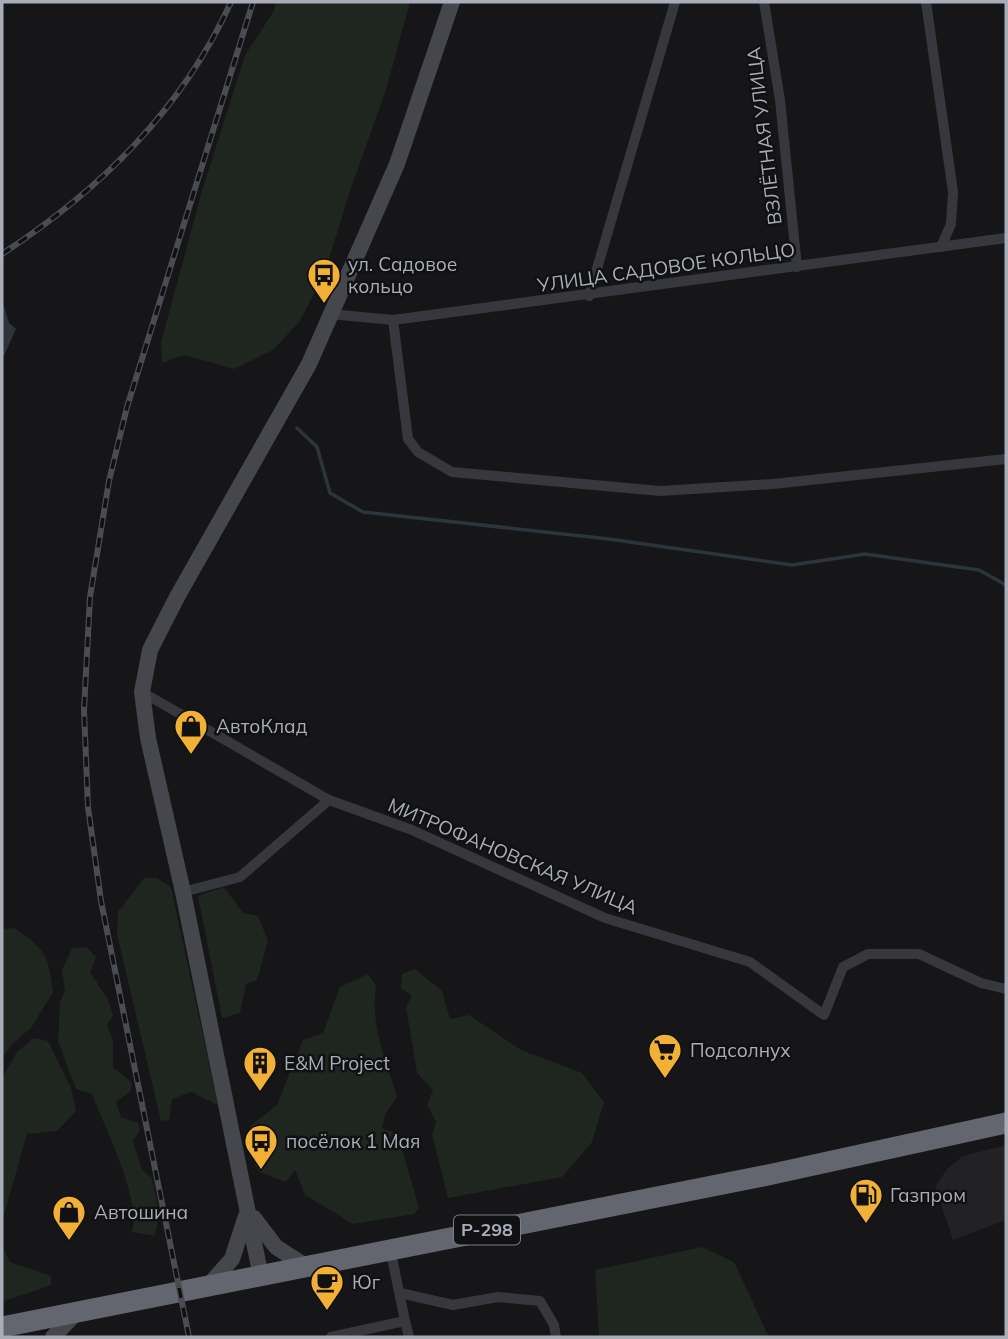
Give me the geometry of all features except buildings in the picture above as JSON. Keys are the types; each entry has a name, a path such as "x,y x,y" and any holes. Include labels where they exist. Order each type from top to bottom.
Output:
{"highway":[{"name":"Р-298","path":"11,1330 78,1312 261,1277 390,1248 755,1178 1006,1122"}],"street":[{"path":"261,1277 183,892 148,738 142,692 150,650 177,597 309,364 397,164 452,2"},
{"path":"589,296 630,164 675,2"},
{"name":"ВЗЛЁТНАЯ УЛИЦА","path":"764,2 780,100 797,267"},
{"path":"926,2 953,192 951,224 941,247"},
{"name":"УЛИЦА САДОВОЕ КОЛЬЦО","path":"330,314 393,320 589,296 1006,238"},
{"path":"393,320 408,439 418,452 452,472 660,491 786,483 1006,458"},
{"name":"МИТРОФАНОВСКАЯ УЛИЦА","path":"142,692 329,800 412,830 605,918 750,962 824,1015 843,967 869,954 919,954 981,984 1006,989"},
{"path":"183,892 240,877 329,800"},
{"path":"247,1207 267,1238 284,1253 307,1267"},
{"path":"207,1287 235,1252 247,1207"},
{"path":"390,1248 409,1337"},
{"path":"400,1293 453,1305 498,1297 540,1301 554,1325 556,1337"},
{"path":"53,1337 78,1312"},
{"path":"331,1337 405,1321"}],"shaded area":[{"path":"276,2 410,2 386,90 325,272 300,321 273,350 234,369 184,355 162,363 161,342 202,191 245,55 274,11"},
{"path":"2,300 9,323 16,329 2,360"},
{"path":"144,878 157,878 171,887 218,1105 191,1092 172,1099 169,1120 161,1121 117,934 118,912"},
{"path":"224,887 243,913 258,916 268,941 257,980 246,984 240,1013 222,1018 198,896"},
{"path":"14,928 44,954 53,992 31,1028 11,1045 2,1059 2,929"},
{"path":"86,947 96,957 90,972 108,1000 113,1015 107,1025 113,1040 113,1067 132,1083 130,1092 116,1102 121,1117 138,1123 140,1130 133,1141 142,1170 152,1178 159,1212 155,1236 132,1232 131,1201 120,1163 92,1094 76,1089 58,1041 60,1002 65,992 62,970 72,948"},
{"path":"415,969 442,991 450,1019 469,1015 521,1050 582,1073 604,1102 592,1142 562,1177 448,1198 432,1135 436,1122 427,1105 433,1090 417,1073 406,1007 412,995 401,989 402,974"},
{"path":"368,974 376,986 377,1029 397,1097 385,1115 382,1128 398,1134 419,1208 414,1214 353,1224 305,1195 295,1170 286,1182 259,1172 253,1160 250,1126 277,1105 303,1040 323,1033 340,987"},
{"path":"34,1038 48,1041 71,1088 76,1111 57,1131 27,1134 2,1222 2,1078 17,1052"},
{"path":"1006,1145 1006,1220 953,1240 935,1187 947,1169 963,1156"},
{"path":"2,1245 10,1262 51,1276 51,1285 2,1302"},
{"path":"702,1247 734,1262 769,1337 596,1337 599,1336 595,1270"}],"waterway":[{"path":"297,428 317,447 330,493 363,512 609,539 792,565 865,554 979,570 1006,585"}],"railway":[{"path":"2,254 72,203 105,175 135,144 188,78 231,2"},
{"path":"189,1337 101,901 88,807 84,710 90,597 109,481 127,407 253,2"}],"place":[{"name":"ул. Садовое кольцо","path":"324,305"},
{"name":"АвтоКлад","path":"191,756"},
{"name":"Подсолнух","path":"665,1080"},
{"name":"E&M Project","path":"260,1093"},
{"name":"посёлок 1 Мая","path":"261,1171"},
{"name":"Газпром","path":"866,1225"},
{"name":"Автошина","path":"69,1242"},
{"name":"Юг","path":"327,1312"}]}
